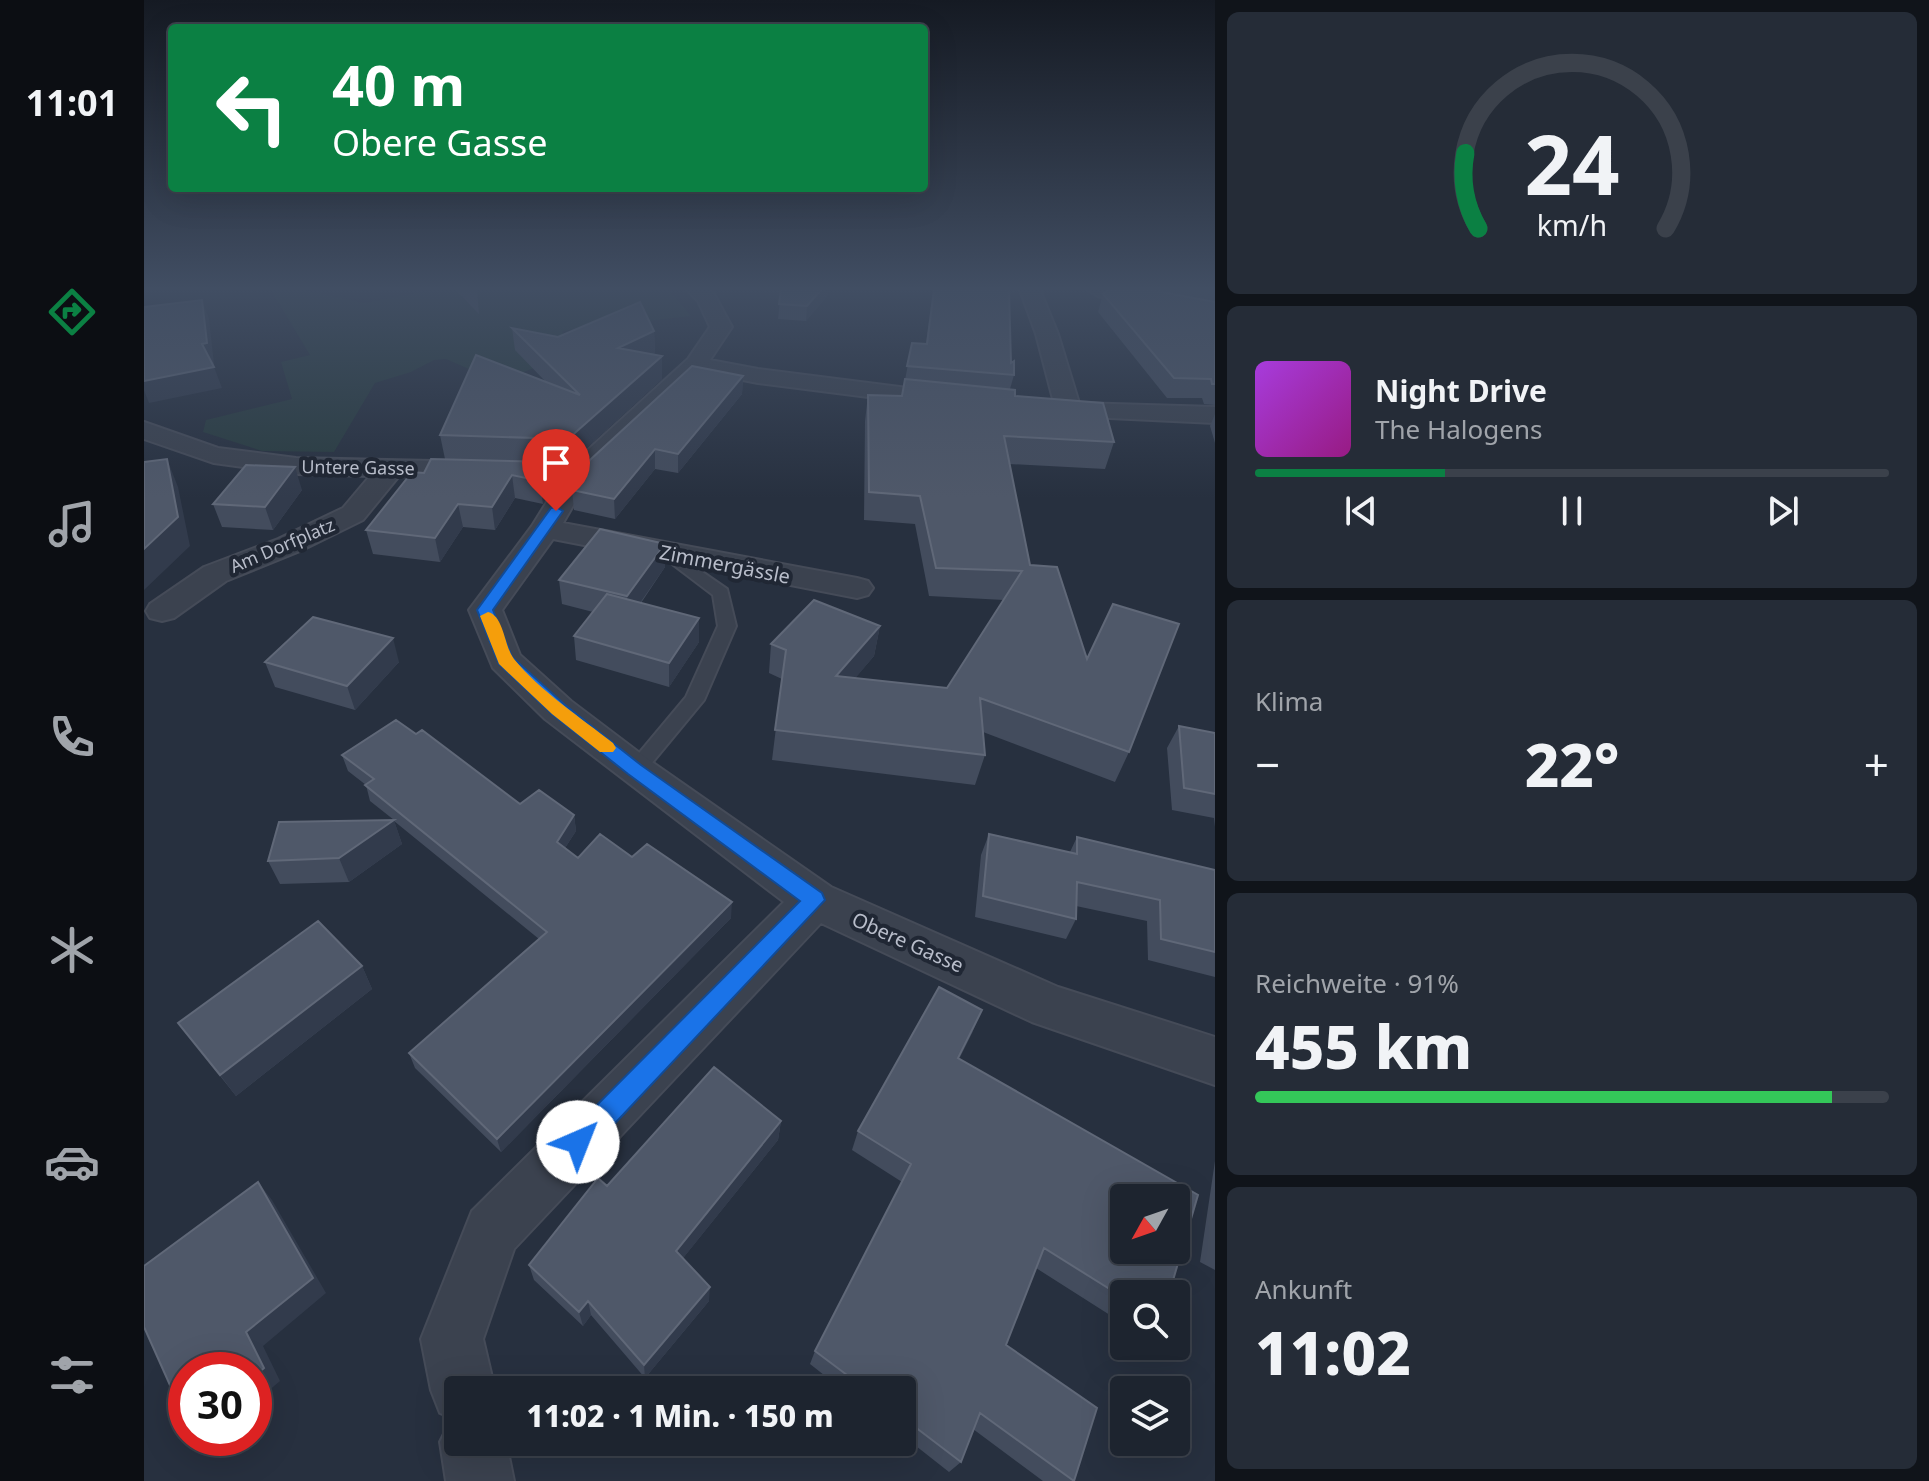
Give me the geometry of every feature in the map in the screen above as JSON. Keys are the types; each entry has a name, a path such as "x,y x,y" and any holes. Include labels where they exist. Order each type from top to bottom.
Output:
{"street":[{"name":"Obere Gasse","path":"699,359 562,474 545,529 485,610 505,660 558,710 635,770 815,900 1049,1006 1215,1061"},
{"path":"1054,359 1069,411"},
{"path":"696,364 758,376 980,404"},
{"path":"1039,409 1215,415"},
{"name":"Untere Gasse","path":"144,430 214,455 296,466 500,471"},
{"name":"Am Dorfplatz","path":"162,611 215,574 289,545 353,514 392,467"},
{"name":"Zimmergässle","path":"545,529 857,588"},
{"path":"460,1376 452,1339 492,1231 815,900"},
{"path":"476,1456 480,1481"}],"lane":[{"path":"635,770 694,700 727,626 721,593 669,554"}],"green space":[{"path":"293,359 445,359 434,360 411,372 375,383 334,452 262,451 203,432 206,420 292,399 281,362"},
{"path":"446,359 556,359 514,376 503,384"}],"building":[{"path":"144,359 210,359 214,367 144,381"},
{"path":"474,359 487,359 580,395 544,359 658,359 568,439 440,435"},
{"path":"908,359 1011,359 1011,363 1014,361 1014,375 907,366"},
{"path":"1158,359 1215,359 1215,384 1211,379 1174,378"},
{"path":"692,366 743,376 678,454 655,449 614,499 572,490 590,460"},
{"path":"905,379 1015,390 1015,396 1103,403 1114,442 1004,436 1030,565 1057,567 1087,659 1113,604 1179,624 1129,752 980,698 985,755 775,730 786,650 771,644 814,600 880,626 836,676 947,688 1022,571 936,568 920,496 869,492 868,395 902,396"},
{"path":"167,459 178,517 144,549 144,462"},
{"path":"431,459 552,462 540,481 512,475 492,507 458,504 435,538 366,530 412,472 424,473"},
{"path":"246,465 295,467 265,507 213,504"},
{"path":"600,529 665,544 627,596 559,580"},
{"path":"607,594 699,618 669,663 574,636"},
{"path":"313,617 393,638 347,686 265,662"},
{"path":"396,720 416,734 422,730 520,804 539,790 574,815 557,842 578,858 600,834 632,857 647,844 732,902 497,1139 409,1053 547,932 365,785 374,779 342,755"},
{"path":"1179,726 1215,733 1215,794 1184,788"},
{"path":"394,820 339,858 268,861 279,822"},
{"path":"989,834 1077,854 1077,837 1215,870 1215,952 1161,939 1160,900 1077,882 1076,919 983,896"},
{"path":"318,921 362,966 220,1075 178,1023"},
{"path":"939,987 982,1010 958,1058 1179,1184 1110,1184 1110,1264 1178,1264 1173,1280 1110,1280 1110,1289 1044,1248 1006,1345 1097,1408 1074,1481 980,1413 961,1462 916,1428 916,1376 848,1376 815,1351 911,1164 858,1131"},
{"path":"714,1067 781,1121 676,1251 710,1287 644,1365 588,1301 579,1312 529,1265 598,1178 607,1186"},
{"path":"258,1182 313,1278 246,1332 256,1352 168,1352 168,1381 144,1327 144,1266"},
{"path":"1190,1190 1198,1195 1190,1222"}],"slow traffic":[{"path":"488,616 505,660 558,710 607,748"}],"route":[{"path":"556,511 485,610 505,660 558,710 635,770 815,900 578,1142"}]}
